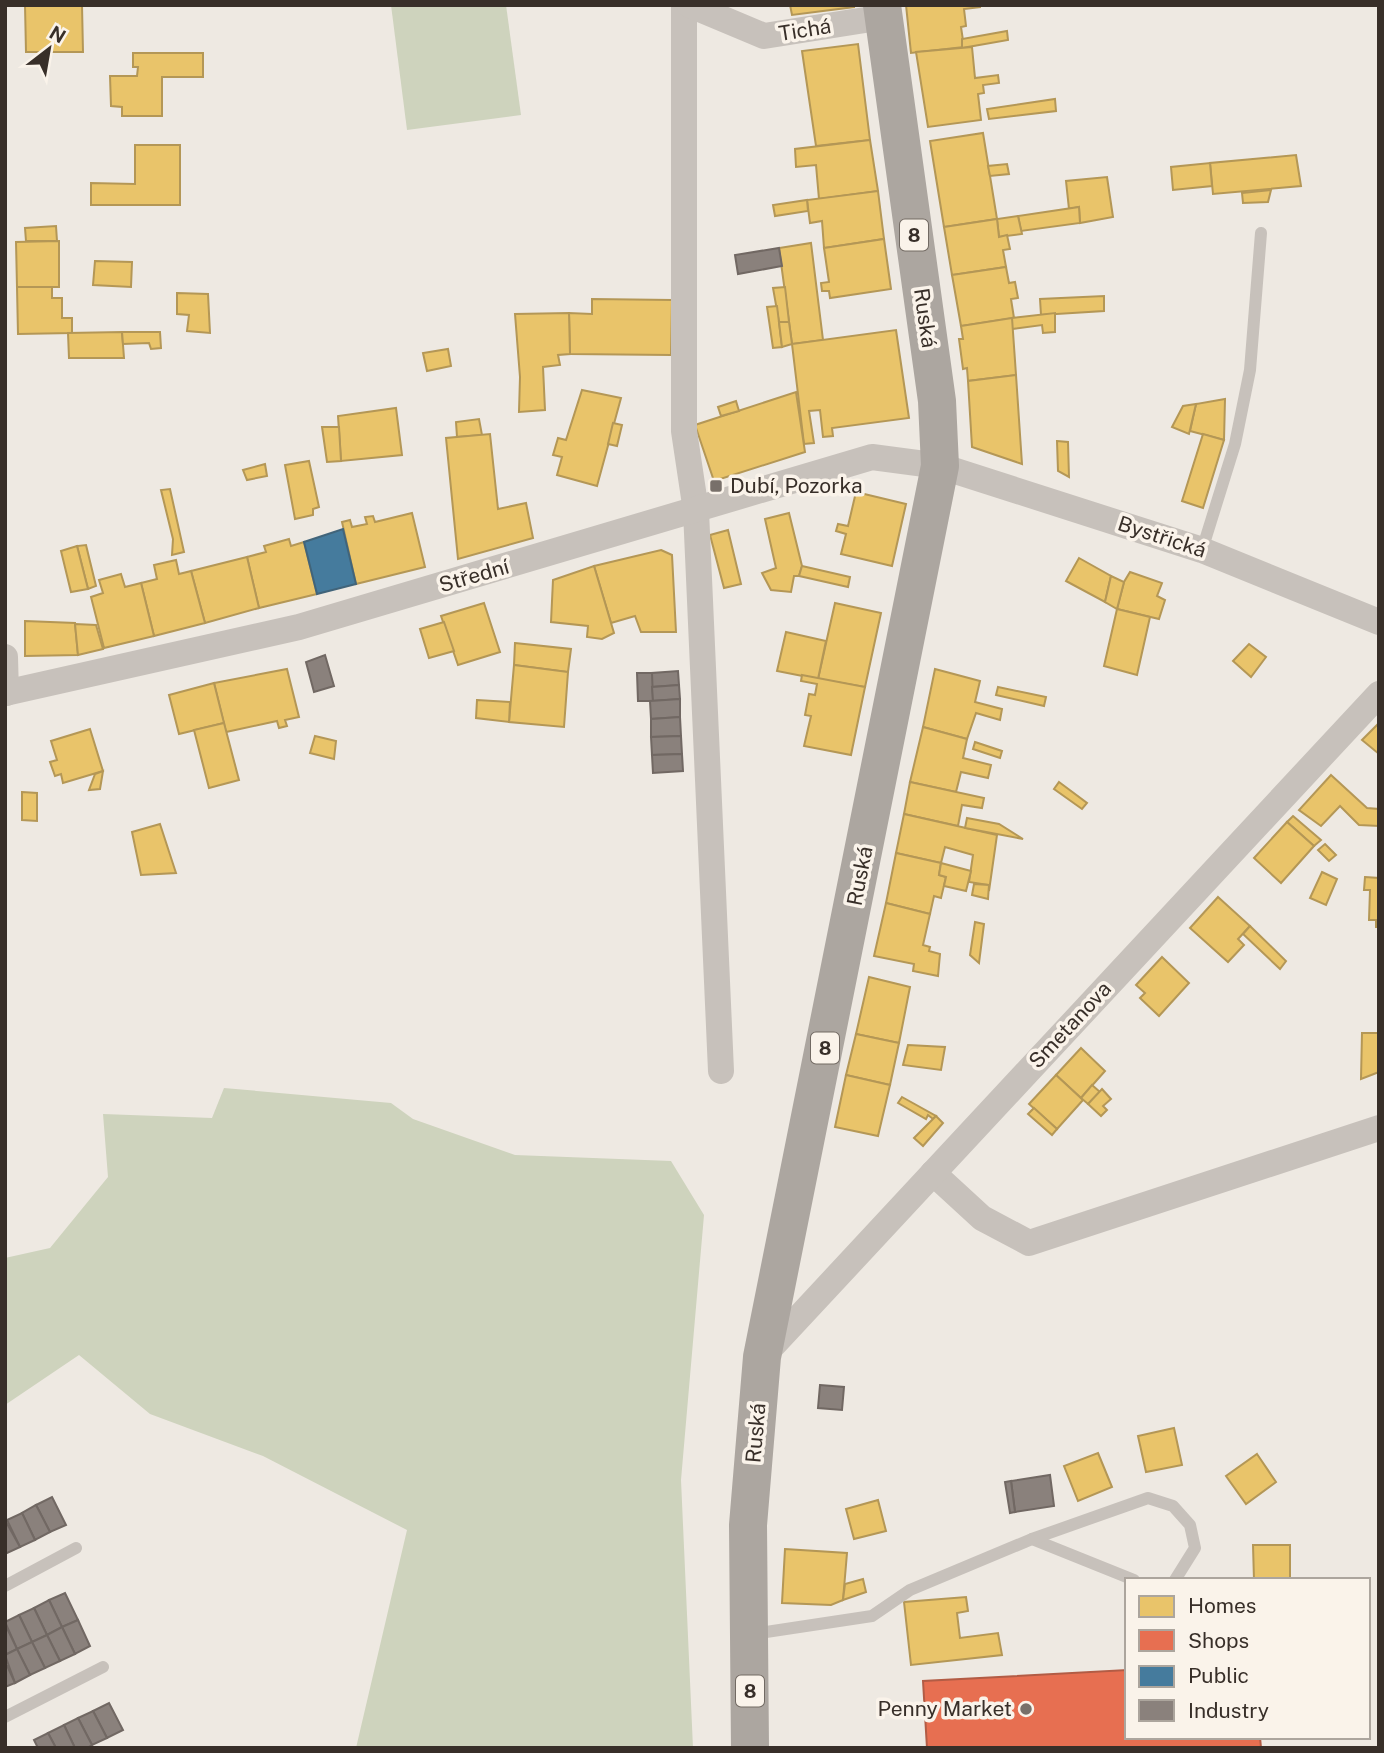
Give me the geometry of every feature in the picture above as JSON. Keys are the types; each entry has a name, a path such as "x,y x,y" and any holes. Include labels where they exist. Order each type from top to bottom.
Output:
{"main road":[{"name":"Ruská","path":"750,1748 748,1525 762,1357 940,466 937,401 883,11"}],"street":[{"path":"684,5 684,431 696,511 721,1071"},
{"name":"Tichá","path":"690,5 764,36 883,11"},
{"name":"Střední","path":"6,693 299,627 872,457 940,466"},
{"name":"Bystřická","path":"940,466 1202,550 1379,622"},
{"path":"5,657 6,693"},
{"name":"Smetanova","path":"762,1357 1379,694"},
{"path":"933,1173 982,1218 1029,1243 1379,1128"}],"lane":[{"path":"1202,550 1235,444 1250,370 1261,233"},
{"path":"749,1635 872,1616 910,1590 1032,1539 1148,1499 1172,1506 1190,1525 1195,1548 1176,1578"},
{"path":"1032,1539 1129,1578"},
{"path":"5,1586 76,1548"},
{"path":"5,1717 103,1667"}],"green space":[{"path":"391,5 506,5 521,115 407,130"},
{"path":"224,1088 391,1103 413,1119 515,1155 671,1161 704,1215 681,1480 693,1748 356,1748 407,1530 263,1456 150,1414 79,1355 5,1405 5,1258 50,1248 108,1177 103,1114 212,1118"}],"building: Homes":[{"path":"25,5 82,5 83,52 26,52"},
{"path":"790,5 854,5 854,7 792,15"},
{"path":"906,5 980,7 964,9 966,26 961,27 964,47 911,53"},
{"path":"1007,31 1008,40 962,48 962,39"},
{"path":"858,44 870,140 816,146 802,51"},
{"path":"972,47 975,78 998,75 999,83 983,85 984,93 978,94 981,120 928,127 916,52"},
{"path":"133,53 203,53 203,77 162,77 162,116 122,116 122,107 111,106 110,76 137,76 138,67 133,67"},
{"path":"1055,99 1056,111 989,119 987,109"},
{"path":"983,133 997,219 944,227 930,141"},
{"path":"870,140 878,191 819,199 816,165 796,167 795,149"},
{"path":"135,145 180,145 180,205 91,205 91,183 135,184"},
{"path":"1296,155 1301,186 1213,194 1210,163"},
{"path":"1210,163 1212,186 1173,190 1171,167"},
{"path":"1007,164 1009,174 990,176 988,166"},
{"path":"1107,177 1113,217 1080,223 1079,207 1069,209 1066,181"},
{"path":"1271,190 1268,202 1243,203 1242,193"},
{"path":"878,191 884,239 824,248 822,221 810,223 807,200"},
{"path":"807,200 808,211 775,216 773,205"},
{"path":"1079,207 1080,223 1021,231 1018,216"},
{"path":"1018,216 1022,234 999,237 997,219"},
{"path":"997,219 999,237 1007,235 1010,249 1003,250 1006,267 952,275 944,227"},
{"path":"56,226 57,241 26,241 25,228"},
{"path":"884,239 891,289 830,298 829,291 822,291 821,283 829,282 824,248"},
{"path":"59,241 59,287 17,287 16,242"},
{"path":"811,243 823,340 792,344 779,248"},
{"path":"95,261 132,262 131,287 93,285"},
{"path":"1006,267 1009,283 1015,282 1018,298 1011,299 1014,318 961,326 952,275"},
{"path":"17,287 52,287 52,298 62,298 62,318 72,318 72,333 18,334"},
{"path":"785,287 789,322 779,322 773,288"},
{"path":"177,293 208,294 210,333 187,331 189,315 177,314"},
{"path":"1104,296 1104,311 1041,315 1040,299"},
{"path":"592,299 672,300 671,355 570,354 569,313 592,314"},
{"path":"777,306 782,347 773,348 767,307"},
{"path":"569,313 570,354 558,355 560,365 543,367 545,410 519,412 520,377 515,314"},
{"path":"1055,313 1055,332 1043,333 1042,325 1012,329 1012,318"},
{"path":"1012,318 1016,375 968,381 967,368 963,369 959,339 963,339 961,326"},
{"path":"779,322 789,322 792,344 782,347"},
{"path":"896,330 909,418 832,428 833,436 823,437 820,410 809,411 814,443 804,444 792,344"},
{"path":"122,332 124,358 69,358 68,333"},
{"path":"122,332 160,332 161,348 151,349 149,343 123,344"},
{"path":"448,349 451,366 427,371 423,353"},
{"path":"1016,375 1022,464 972,447 968,381"},
{"path":"582,390 621,398 597,486 557,475 562,457 553,455 558,438 566,440"},
{"path":"796,392 805,452 714,481 695,425"},
{"path":"1225,399 1224,440 1190,431 1196,404"},
{"path":"736,401 739,411 721,416 718,407"},
{"path":"1196,404 1189,434 1172,427 1183,406"},
{"path":"396,408 402,455 341,461 338,416"},
{"path":"479,419 482,435 457,437 456,422"},
{"path":"613,423 622,425 617,446 608,444"},
{"path":"322,427 339,427 341,461 327,462"},
{"path":"490,434 498,509 526,503 533,538 458,559 446,438"},
{"path":"1203,434 1224,440 1203,508 1182,501"},
{"path":"1057,441 1068,442 1069,477 1058,471"},
{"path":"309,461 319,507 313,509 313,515 295,519 285,465"},
{"path":"265,464 267,476 247,480 243,470"},
{"path":"170,489 184,552 172,555 173,539 161,490"},
{"path":"856,492 906,504 892,566 841,554 846,534 836,531 838,524 848,526"},
{"path":"412,513 425,567 356,584 342,522 350,520 352,527 367,524 365,517 373,516 375,522"},
{"path":"789,513 802,566 799,576 794,576 791,592 771,590 762,573 776,568 765,519"},
{"path":"728,530 741,584 724,588 710,535"},
{"path":"289,539 291,546 304,542 317,594 259,608 247,557 266,552 264,546"},
{"path":"86,545 96,586 88,589 77,546"},
{"path":"77,546 88,589 71,592 61,551"},
{"path":"661,550 672,555 676,632 641,632 635,616 611,623 594,566"},
{"path":"247,557 259,608 205,623 191,571"},
{"path":"1079,558 1111,576 1105,602 1066,581"},
{"path":"176,560 179,574 191,571 205,623 154,636 141,583 157,579 154,565"},
{"path":"594,566 614,633 602,639 587,637 588,626 551,622 553,580"},
{"path":"802,566 850,577 848,587 799,576"},
{"path":"1130,572 1162,583 1157,596 1165,600 1159,619 1117,609 1124,582"},
{"path":"121,574 125,587 141,583 154,636 104,648 91,597 103,593 99,580"},
{"path":"1111,576 1124,582 1117,609 1105,602"},
{"path":"484,603 500,652 458,665 441,616"},
{"path":"835,603 881,613 865,687 818,679"},
{"path":"1117,609 1150,617 1137,675 1104,666"},
{"path":"25,621 75,623 78,655 25,656"},
{"path":"444,622 454,651 429,658 420,629"},
{"path":"75,624 96,625 103,649 78,655"},
{"path":"786,632 826,641 818,679 777,671"},
{"path":"515,643 571,649 568,672 514,665"},
{"path":"1249,644 1266,657 1251,677 1233,661"},
{"path":"514,665 568,672 564,727 509,722"},
{"path":"287,669 299,717 285,720 287,726 279,728 277,721 226,732 214,683"},
{"path":"935,669 980,681 975,702 1002,709 1000,720 976,713 967,739 923,727"},
{"path":"802,675 865,687 851,755 804,746 811,716 805,715 809,694 815,695 817,684 801,681"},
{"path":"214,683 224,723 179,734 169,695"},
{"path":"998,687 1046,697 1044,706 996,695"},
{"path":"477,700 510,702 509,722 476,718"},
{"path":"224,723 239,780 209,788 194,730"},
{"path":"1379,723 1379,754 1362,740"},
{"path":"923,727 967,739 963,758 991,765 988,778 961,772 956,792 910,782"},
{"path":"90,729 103,771 63,783 61,774 55,776 50,762 57,760 51,741"},
{"path":"315,736 336,741 334,759 310,753"},
{"path":"975,742 1002,751 1000,758 973,749"},
{"path":"103,771 100,789 89,790 95,774"},
{"path":"1331,775 1367,808 1379,809 1379,826 1359,825 1340,806 1321,826 1299,810"},
{"path":"910,782 984,798 982,808 962,805 958,826 904,814"},
{"path":"1059,782 1087,803 1082,809 1054,789"},
{"path":"22,792 37,793 37,821 22,820"},
{"path":"904,814 997,835 989,891 989,885 969,882 973,855 945,847 941,863 896,853"},
{"path":"1293,816 1321,840 1314,846 1287,822"},
{"path":"967,818 999,824 1023,839 965,828"},
{"path":"1287,822 1314,846 1281,883 1254,858"},
{"path":"160,824 176,873 141,875 132,832"},
{"path":"1325,844 1336,855 1329,861 1318,850"},
{"path":"896,853 941,863 939,875 946,877 941,898 934,896 930,914 886,903"},
{"path":"941,863 971,871 966,891 944,886 946,877 939,875"},
{"path":"1322,872 1337,879 1326,905 1310,898"},
{"path":"1365,877 1379,878 1379,927 1376,927 1376,920 1369,920 1370,890 1364,890"},
{"path":"974,884 989,885 988,899 972,895"},
{"path":"1218,897 1250,926 1238,939 1244,945 1228,962 1190,928"},
{"path":"886,903 930,914 923,945 930,947 929,951 940,954 938,976 913,971 914,964 874,956"},
{"path":"975,922 984,924 979,963 970,955"},
{"path":"1250,926 1286,961 1280,969 1243,934"},
{"path":"1162,957 1189,983 1159,1016 1140,998 1145,993 1136,985"},
{"path":"869,977 910,987 899,1043 856,1034"},
{"path":"1362,1033 1379,1033 1379,1072 1361,1079"},
{"path":"856,1034 899,1043 890,1085 846,1075"},
{"path":"908,1045 945,1047 941,1070 903,1065"},
{"path":"1081,1048 1105,1071 1081,1098 1056,1075"},
{"path":"846,1075 890,1085 878,1136 835,1127"},
{"path":"1056,1075 1083,1100 1057,1129 1029,1104"},
{"path":"1092,1085 1100,1092 1088,1104 1081,1098"},
{"path":"1102,1089 1111,1099 1103,1106 1107,1110 1101,1116 1088,1104"},
{"path":"902,1097 936,1116 933,1119 928,1115 926,1119 898,1103"},
{"path":"1034,1108 1057,1129 1052,1135 1028,1114"},
{"path":"936,1116 943,1123 923,1146 914,1138"},
{"path":"1174,1428 1182,1465 1146,1472 1138,1436"},
{"path":"1098,1453 1112,1487 1078,1501 1064,1466"},
{"path":"1257,1454 1276,1482 1246,1504 1226,1476"},
{"path":"878,1500 886,1531 854,1539 846,1509"},
{"path":"1253,1545 1290,1545 1290,1578 1254,1578"},
{"path":"785,1549 847,1553 843,1600 831,1605 782,1603"},
{"path":"863,1579 866,1592 843,1600 845,1584"},
{"path":"966,1597 968,1611 957,1613 960,1638 998,1633 1002,1655 911,1665 904,1602"}],"building: Shops":[{"name":"Penny Market","path":"1125,1670 1125,1739 1260,1739 1261,1748 927,1748 923,1681"}],"building: Public":[{"path":"343,529 356,584 317,594 304,542"}],"building: Industry":[{"path":"779,248 782,266 738,274 735,255"},
{"path":"325,655 334,686 314,692 306,662"},
{"path":"678,671 679,685 652,687 652,673"},
{"path":"637,673 652,673 653,701 638,701"},
{"path":"679,685 680,699 653,701 652,687"},
{"path":"680,699 680,717 651,719 650,701"},
{"path":"680,717 681,736 651,737 651,719"},
{"path":"681,736 682,754 652,755 651,737"},
{"path":"682,754 683,771 653,773 652,755"},
{"path":"820,1385 844,1387 842,1410 818,1408"},
{"path":"1050,1475 1054,1506 1015,1512 1011,1481"},
{"path":"1011,1481 1015,1512 1010,1513 1005,1482"},
{"path":"52,1497 66,1525 50,1532 36,1505"},
{"path":"36,1505 50,1532 35,1540 22,1513"},
{"path":"22,1513 35,1540 20,1547 7,1520"},
{"path":"5,1520 20,1547 5,1554"},
{"path":"65,1593 78,1620 62,1627 49,1600"},
{"path":"49,1600 62,1627 47,1635 34,1608"},
{"path":"34,1608 47,1635 32,1642 19,1615"},
{"path":"19,1615 32,1642 17,1649 5,1622"},
{"path":"78,1620 90,1646 75,1654 62,1627"},
{"path":"5,1624 17,1649 5,1655"},
{"path":"62,1627 75,1654 60,1661 47,1635"},
{"path":"47,1635 60,1661 45,1668 32,1642"},
{"path":"32,1642 45,1668 30,1675 17,1649"},
{"path":"17,1649 30,1675 15,1683 5,1655"},
{"path":"5,1661 15,1683 5,1687"},
{"path":"109,1703 123,1730 107,1738 93,1711"},
{"path":"93,1711 107,1738 92,1745 78,1718"},
{"path":"78,1718 92,1745 87,1748 75,1748 64,1725"},
{"path":"64,1725 75,1748 56,1748 48,1733"},
{"path":"48,1733 56,1748 38,1748 34,1740"}],"place":[{"name":"Dubí, Pozorka","path":"716,486"},
{"name":"Penny Market","path":"1026,1709"}]}
